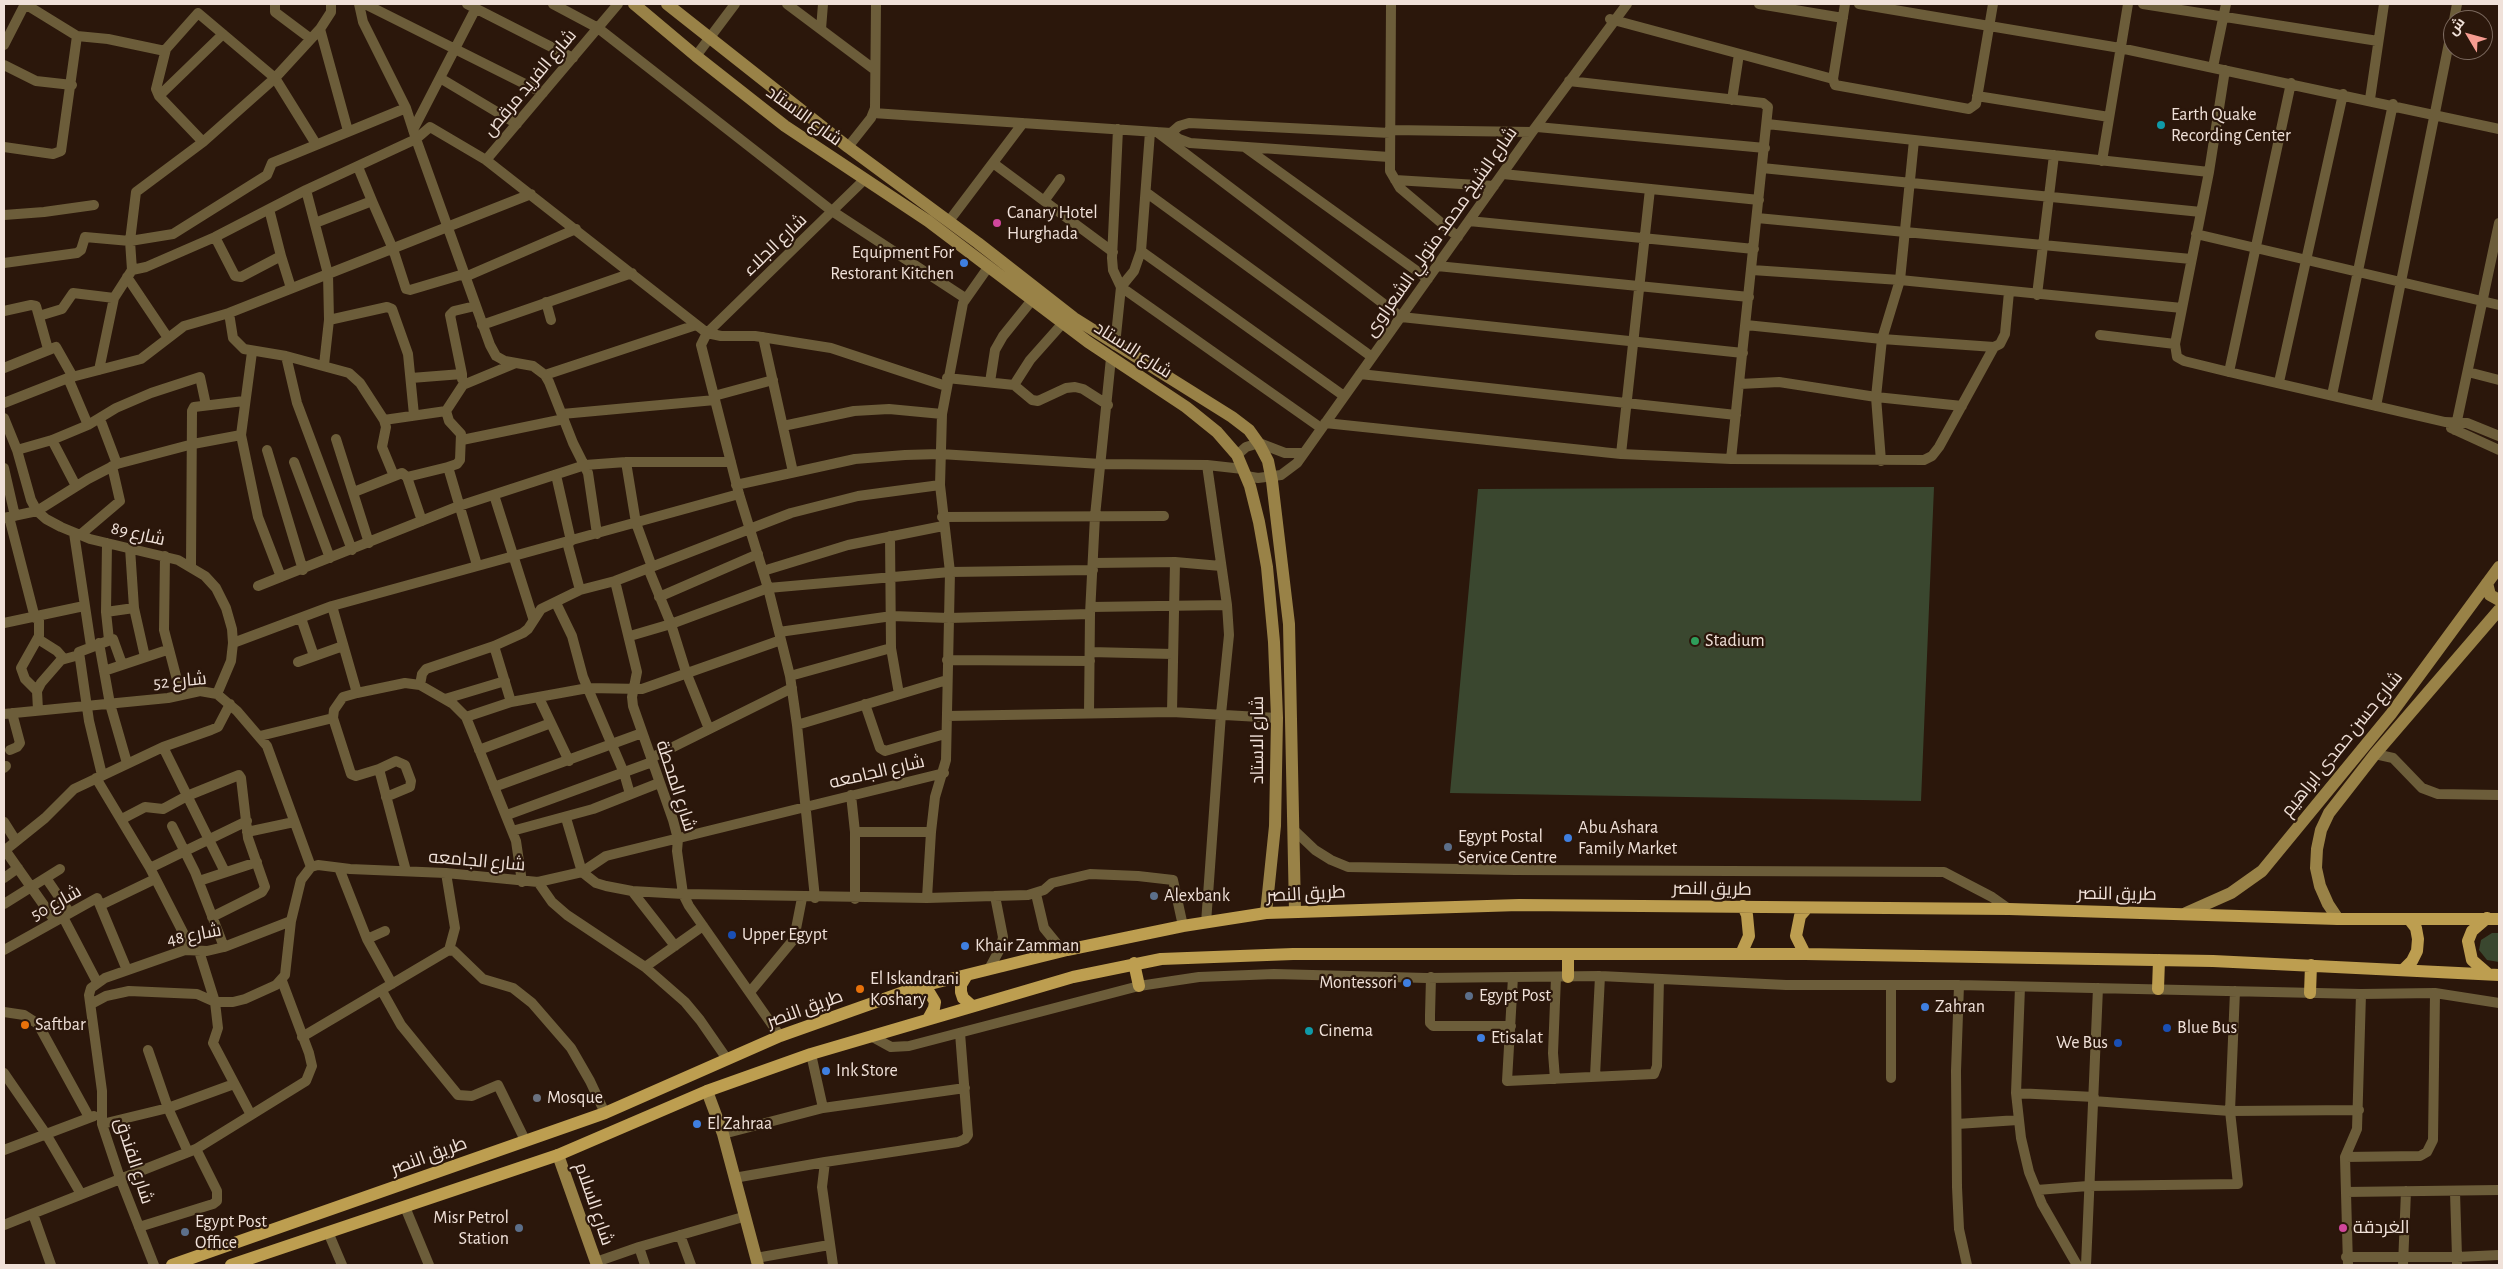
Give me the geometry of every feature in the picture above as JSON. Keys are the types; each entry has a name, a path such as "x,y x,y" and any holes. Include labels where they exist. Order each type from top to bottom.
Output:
{"main road":[{"name":"شارع الاستاد","path":"634,4 785,126 928,221 1062,324 1186,407 1217,432 1237,455 1254,498 1267,567 1274,642 1276,718 1275,826 1266,913"},
{"name":"شارع الاستاد","path":"667,4 848,146 1074,318 1232,417 1249,430 1259,443 1268,461 1271,477 1289,624 1295,910"},
{"name":"شارع حسن حمدى ابراهيم","path":"2186,913 2231,893 2262,871 2391,714 2499,567"},
{"path":"2488,583 2490,595 2499,600"},
{"name":"شارع حسن حمدى ابراهيم","path":"2338,919 2328,904 2320,886 2316,868 2317,848 2321,830 2329,813 2375,754 2499,610"},
{"path":"2391,714 2402,722"},
{"name":"طريق النصر","path":"172,1265 606,1113 780,1036 918,987 1067,950 1183,926 1266,913 1295,910 1519,905 2009,909 2338,919 2493,918"},
{"path":"1741,954 1749,936 1747,916 1743,906"},
{"path":"1804,954 1796,936 1800,916 1807,908"},
{"path":"2404,969 2412,961 2417,951 2418,939 2416,928 2409,918"},
{"path":"2493,918 2472,931 2468,941 2468,951 2475,964 2493,974"},
{"path":"236,1265 558,1155 707,1091 811,1054 1073,977 1134,963 1193,957 1293,954 1804,954 2159,960 2493,974"},
{"path":"1562,977 1568,955"},
{"path":"2158,989 2159,960"},
{"path":"1134,963 1139,986"},
{"path":"2310,993 2311,965"},
{"path":"967,975 961,986 961,992 963,998 972,1006"},
{"path":"918,987 929,992 935,1002 932,1014 928,1019"},
{"path":"707,1091 723,1134 743,1217 757,1262"},
{"name":"شارع السلام","path":"558,1155 596,1264"}],"street":[{"path":"4,45 8,25 25,4 77,36 108,39 165,52"},
{"path":"275,4 275,12 312,39"},
{"path":"168,338 130,274 130,241 136,192 203,142 275,78 320,29 331,12 331,4"},
{"path":"359,4 364,22 406,108 482,325 496,356 516,364 533,366 545,375 573,443 585,465 597,534"},
{"path":"553,4 598,28 832,211 965,298"},
{"name":"شارع الفريد مرقص","path":"486,160 618,4"},
{"path":"696,56 735,4"},
{"path":"787,4 875,70"},
{"path":"821,29 823,4"},
{"path":"848,146 873,113 876,4"},
{"path":"1391,4 1390,171 1400,188 1458,237"},
{"name":"شارع الشيخ محمد متولي الشعراوى","path":"1271,477 1289,471 1304,453 1605,31 1620,4"},
{"name":"شارع الشيخ محمد متولي الشعراوى","path":"1612,20 1626,4"},
{"path":"1758,4 1843,18"},
{"path":"1845,4 1833,83 1839,87 1969,109 1974,107 1977,96 1993,4"},
{"path":"1859,4 2120,48 2393,104 2499,129"},
{"path":"2102,161 2128,4"},
{"path":"2143,4 2378,41"},
{"path":"2213,67 2226,4"},
{"path":"2370,100 2384,4"},
{"path":"372,5 543,93"},
{"path":"415,134 455,49 472,6 573,58"},
{"path":"203,142 160,96 156,89 168,45 198,13 275,78 316,144"},
{"path":"1612,20 1833,79"},
{"path":"320,29 348,131"},
{"path":"160,96 223,34"},
{"path":"4,147 53,154 61,151 72,85 77,36"},
{"path":"1732,100 1739,54"},
{"path":"2376,406 2446,60"},
{"path":"4,65 36,81 72,85"},
{"path":"2225,70 2209,172 2175,344 2175,353 2180,359 2230,372 2279,382 2499,436"},
{"path":"440,78 517,124"},
{"path":"1569,81 1732,100 1767,105 1769,109 1731,459"},
{"path":"2230,372 2291,83"},
{"path":"2279,382 2343,94"},
{"path":"1977,96 2109,116"},
{"path":"2332,395 2393,104"},
{"path":"4,263 77,253 81,250 85,237 130,241 173,234 188,227 266,175 272,163 406,108"},
{"path":"873,113 1171,133 1184,142 1390,157"},
{"path":"949,221 1023,123"},
{"path":"1171,133 1179,126 1189,123 1391,132 1534,130 1765,148"},
{"path":"1767,124 2209,172"},
{"path":"99,370 114,298 130,274 215,237 269,208 358,167 430,127 486,160 707,333 722,336 763,336 831,348 947,382 990,382 1014,386 1032,400 1038,401 1066,388 1075,387 1083,389 1108,405"},
{"path":"1118,129 1113,270 1121,287 1323,425 1622,454 1731,459 1924,460 1932,456 1994,347"},
{"path":"1115,345 1121,287 1134,271 1141,251 1154,132"},
{"path":"1154,132 1401,316 1743,353"},
{"path":"1881,461 1876,397 1882,339 1900,280 1908,182 1914,140"},
{"path":"1246,148 1428,279"},
{"path":"2037,295 2054,156"},
{"path":"993,162 1113,252"},
{"path":"358,167 393,249 408,290 464,275 576,229"},
{"path":"1762,168 2200,212"},
{"path":"1503,174 1758,200"},
{"name":"شارع الجلاء","path":"707,333 865,179"},
{"path":"1044,201 1060,180"},
{"path":"1395,180 1494,186"},
{"path":"1622,454 1650,189"},
{"path":"306,190 328,274 329,320 324,365"},
{"path":"1146,192 1372,357"},
{"path":"4,403 70,378 141,359 168,338 193,323 229,313 531,194"},
{"path":"315,223 372,201"},
{"path":"4,215 94,205"},
{"path":"269,208 291,288"},
{"path":"1757,218 1904,230 2191,259"},
{"path":"1469,221 1754,250"},
{"path":"2456,426 2499,223"},
{"path":"2196,234 2499,304"},
{"path":"215,237 237,277 281,256"},
{"path":"1141,251 1344,396"},
{"path":"927,898 935,797 944,773 946,760 945,734 950,572 940,485 942,414 965,298 989,266"},
{"path":"1437,266 1749,297"},
{"path":"1752,270 1900,280 2182,308"},
{"path":"482,325 632,273"},
{"path":"1746,325 1882,339 1994,347 2000,344 2005,334 2010,292"},
{"path":"39,316 62,309 73,293 114,298"},
{"path":"990,382 995,350 1003,336 1032,300"},
{"path":"546,302 551,320"},
{"path":"4,311 34,305 48,349"},
{"path":"463,385 450,314 454,311 475,306"},
{"path":"329,320 391,308 408,354 414,416"},
{"path":"229,313 232,338 237,344 252,352 286,356 324,365 356,378 384,420 386,427 382,447 394,476"},
{"path":"1014,386 1030,360 1062,324"},
{"path":"545,375 696,325"},
{"path":"707,333 701,345 701,352 738,490 768,588 790,676 815,898"},
{"path":"2100,335 2175,344"},
{"path":"763,336 793,472"},
{"path":"4,368 48,349 58,348 88,424"},
{"path":"252,352 241,435 250,487 258,517 281,577"},
{"path":"286,356 296,403 352,550"},
{"path":"1089,713 1095,516 1108,405 1111,358"},
{"path":"407,477 448,467 459,462 462,440 460,432 448,419 446,411 463,385 516,364"},
{"path":"2468,372 2499,380"},
{"path":"411,378 462,374"},
{"path":"1360,374 1736,415"},
{"path":"17,450 52,440 100,419 116,408 151,393 200,377 206,405"},
{"path":"462,440 563,417 714,398 773,380"},
{"path":"1740,384 1779,382 1876,397 1962,406"},
{"path":"191,566 193,408 244,401"},
{"path":"783,426 854,411 889,410 942,414"},
{"path":"384,420 446,411"},
{"path":"100,419 114,465 120,501 77,534 84,606 100,643 110,704 127,763"},
{"path":"4,420 17,450 31,500 37,511"},
{"path":"2456,426 2499,450"},
{"path":"9,517 37,511 114,465 193,444 241,435"},
{"path":"336,439 369,543"},
{"path":"52,440 76,486"},
{"path":"1237,455 1246,447 1259,443 1285,453 1304,453"},
{"path":"267,450 302,570"},
{"path":"233,643 332,606 636,523 793,472 881,456 940,454 1101,464 1207,465 1245,472 1258,478 1271,477"},
{"path":"294,462 330,558"},
{"path":"258,586 459,506 585,465 626,462 731,462"},
{"path":"626,462 636,523 659,597 671,624 686,672 710,729"},
{"path":"1206,923 1221,714 1229,635 1227,605 1207,465"},
{"path":"448,467 477,565"},
{"path":"354,492 402,474 407,477 422,520"},
{"path":"5,475 9,517 37,617 38,639 21,668 25,679 38,691"},
{"path":"556,475 580,590"},
{"path":"420,685 422,674 426,669 494,646 523,633 528,629 540,609 580,590 615,581 750,527 791,513 858,496 940,485"},
{"path":"494,495 515,555 533,618"},
{"name":"شارع 89","path":"37,511 46,519 77,534 164,556 191,566 216,588 226,608 232,629 233,643 232,661 217,694"},
{"path":"763,571 848,545 890,536 943,521 1095,516 1164,516"},
{"path":"890,536 892,576 891,648 899,694"},
{"path":"100,643 106,612 107,543"},
{"path":"130,548 134,608 145,657"},
{"path":"659,597 758,554"},
{"path":"164,556 163,613 168,650 181,695"},
{"path":"630,636 671,624 768,588 950,572 1175,562 1221,566"},
{"path":"1172,712 1175,562"},
{"name":"شارع المحطة","path":"615,581 630,636 638,678 633,689 633,706 678,838 677,851 683,894 703,926 780,1036"},
{"path":"556,603 572,636 588,688 624,773 630,794"},
{"path":"466,717 511,702 588,688 607,686 642,689 780,636 892,616 949,618 1227,605"},
{"path":"4,623 84,606"},
{"path":"332,606 357,693"},
{"path":"106,612 134,608"},
{"path":"300,618 314,656"},
{"path":"38,639 57,651 64,659"},
{"path":"122,664 114,640 81,650 79,655 99,776 195,951 215,1002 218,1028 213,1042 251,1115"},
{"path":"298,662 343,646"},
{"path":"494,646 511,702"},
{"path":"790,676 891,648"},
{"path":"104,670 168,650"},
{"path":"947,660 1173,654"},
{"path":"38,710 38,691 57,663 79,655"},
{"path":"797,725 947,680"},
{"path":"445,699 504,681"},
{"path":"386,797 407,790 410,787 411,780 404,765 399,761 356,776 351,774 333,718 339,701 343,697 405,683 420,685 445,699 466,717 507,816 518,851 522,882"},
{"path":"507,816 624,773 792,688"},
{"name":"شارع 52","path":"8,713 110,704 200,692 217,694 230,704 260,736 274,763 311,868"},
{"path":"539,698 569,762"},
{"path":"63,917 31,887 4,850 45,818 67,794 99,776 163,747 218,727 230,704"},
{"path":"865,704 880,748 885,752 945,734"},
{"path":"947,716 1172,712 1276,718"},
{"path":"8,713 20,743 17,747 10,750"},
{"path":"260,736 333,718"},
{"path":"479,750 550,723"},
{"path":"494,786 569,762 612,743 642,733"},
{"path":"163,747 225,872"},
{"path":"2375,754 2393,758 2422,788 2438,794 2499,795"},
{"path":"379,769 406,871"},
{"name":"شارع الجامعه","path":"311,868 318,865 339,868 446,873 522,882 538,882 582,872 606,856 944,773"},
{"path":"122,819 145,807 163,809 187,796 239,776 242,778 247,832 266,884 264,890 212,916"},
{"path":"512,831 566,818 659,783"},
{"path":"851,795 855,832 854,899"},
{"path":"566,818 582,872 596,883 632,891 854,899 994,896 1036,894 1052,883 1090,874 1174,880 1183,926"},
{"path":"150,868 247,821"},
{"path":"4,822 16,841"},
{"path":"247,832 294,822"},
{"path":"172,826 199,881 224,947"},
{"path":"1293,829 1315,850 1331,860 1348,867 1535,871 1944,872 1992,897 2009,909"},
{"path":"855,832 931,832"},
{"path":"199,881 257,862"},
{"path":"4,878 18,868"},
{"path":"4,1225 192,1151 306,1081 311,1074 312,1066 309,1053 282,981 287,964 291,921 301,880 311,868"},
{"path":"339,868 367,939 392,984"},
{"path":"4,904 60,869"},
{"path":"302,1036 382,991 449,950 455,928 446,873"},
{"path":"46,878 63,917 97,982 89,995 91,1004 106,996 129,991 197,994 215,1002 245,999 282,981"},
{"name":"شارع 50","path":"4,950 63,917 156,879"},
{"path":"538,882 546,895 567,915 645,967 695,1014 727,1059"},
{"path":"632,891 675,946"},
{"path":"1036,894 1044,928 1057,944 1067,950"},
{"path":"989,969 1001,947 1003,937 994,896"},
{"path":"750,992 794,939 802,898"},
{"path":"99,902 127,970"},
{"name":"شارع 48","path":"97,982 185,950 195,951 224,947 291,921"},
{"path":"645,967 703,926"},
{"path":"367,939 385,931"},
{"path":"449,950 454,951 483,979 513,988 532,1003 570,1048 606,1113"},
{"path":"871,1036 891,1047 909,1046 1139,986 1199,977 1274,974 1431,977 1600,976 1786,985 1891,987 1959,985 2361,994 2435,993 2499,1003"},
{"path":"1595,1076 1600,976"},
{"path":"1431,977 1430,1023 1433,1026 1511,1026"},
{"path":"1513,977 1507,1081 1650,1075 1656,1071 1659,979"},
{"path":"1555,1079 1553,1053 1562,977"},
{"path":"1959,985 1957,1124 1959,1230 1967,1265"},
{"path":"2020,986 2016,1093 2018,1120 2029,1172 2077,1265"},
{"path":"1891,987 1891,1078"},
{"path":"2086,1265 2093,1062 2098,988"},
{"path":"382,991 401,1025 458,1095 472,1096 498,1085 525,1140"},
{"path":"2037,1190 2088,1186 2238,1184 2230,1111 2235,991"},
{"path":"2345,1157 2420,1156 2427,1152 2433,1140 2435,993"},
{"path":"2361,994 2359,1110 2357,1129 2345,1157 2347,1261 2457,1261 2499,1255"},
{"name":"شارع الفندق","path":"91,1004 102,1091 102,1120 120,1178 154,1265"},
{"path":"4,1012 24,1015 38,1024 89,1116"},
{"path":"734,1178 958,1142 964,1139 968,1135 960,1033"},
{"path":"139,1228 217,1201 218,1191 192,1151 168,1108 148,1050"},
{"path":"811,1054 823,1108"},
{"path":"4,1073 46,1134 81,1194"},
{"path":"4,1150 89,1116 102,1120 168,1108 234,1084"},
{"path":"723,1134 823,1108 964,1088"},
{"path":"2016,1093 2230,1111 2359,1110"},
{"path":"1957,1124 2018,1120"},
{"path":"825,1162 822,1187 829,1245 834,1265"},
{"path":"2346,1192 2499,1190"},
{"path":"2404,1262 2406,1191"},
{"path":"2455,1192 2457,1261"},
{"path":"405,1207 429,1265"},
{"path":"33,1214 51,1265"},
{"path":"596,1264 639,1247 743,1217"},
{"path":"328,1232 342,1265"},
{"path":"680,1235 691,1265"},
{"path":"757,1262 829,1245"},
{"path":"639,1247 645,1265"}],"green space":[{"name":"Stadium","path":"1934,487 1921,801 1450,793 1478,489"},
{"path":"2492,933 2499,933 2499,962 2487,960 2479,950 2481,940"}],"place":[{"name":"Earth Quake Recording Center","path":"2161,125"},
{"name":"Canary Hotel Hurghada","path":"997,223"},
{"name":"Equipment For Restorant Kitchen","path":"964,263"},
{"name":"Stadium","path":"1695,641"},
{"name":"Abu Ashara Family Market","path":"1568,838"},
{"name":"Egypt Postal Service Centre","path":"1448,847"},
{"name":"Alexbank","path":"1154,896"},
{"name":"Upper Egypt","path":"732,935"},
{"name":"Khair Zamman","path":"965,946"},
{"name":"Montessori","path":"1407,983"},
{"name":"El Iskandrani Koshary","path":"860,989"},
{"name":"Egypt Post","path":"1469,996"},
{"name":"Zahran","path":"1925,1007"},
{"name":"Saftbar","path":"25,1025"},
{"name":"Blue Bus","path":"2167,1028"},
{"name":"Cinema","path":"1309,1031"},
{"name":"Etisalat","path":"1481,1038"},
{"name":"We Bus","path":"2118,1043"},
{"name":"Ink Store","path":"826,1071"},
{"name":"Mosque","path":"537,1098"},
{"name":"El Zahraa","path":"697,1124"},
{"name":"Misr Petrol Station","path":"519,1228"},
{"name":"الغردقة","path":"2343,1228"},
{"name":"Egypt Post Office","path":"185,1232"}]}
